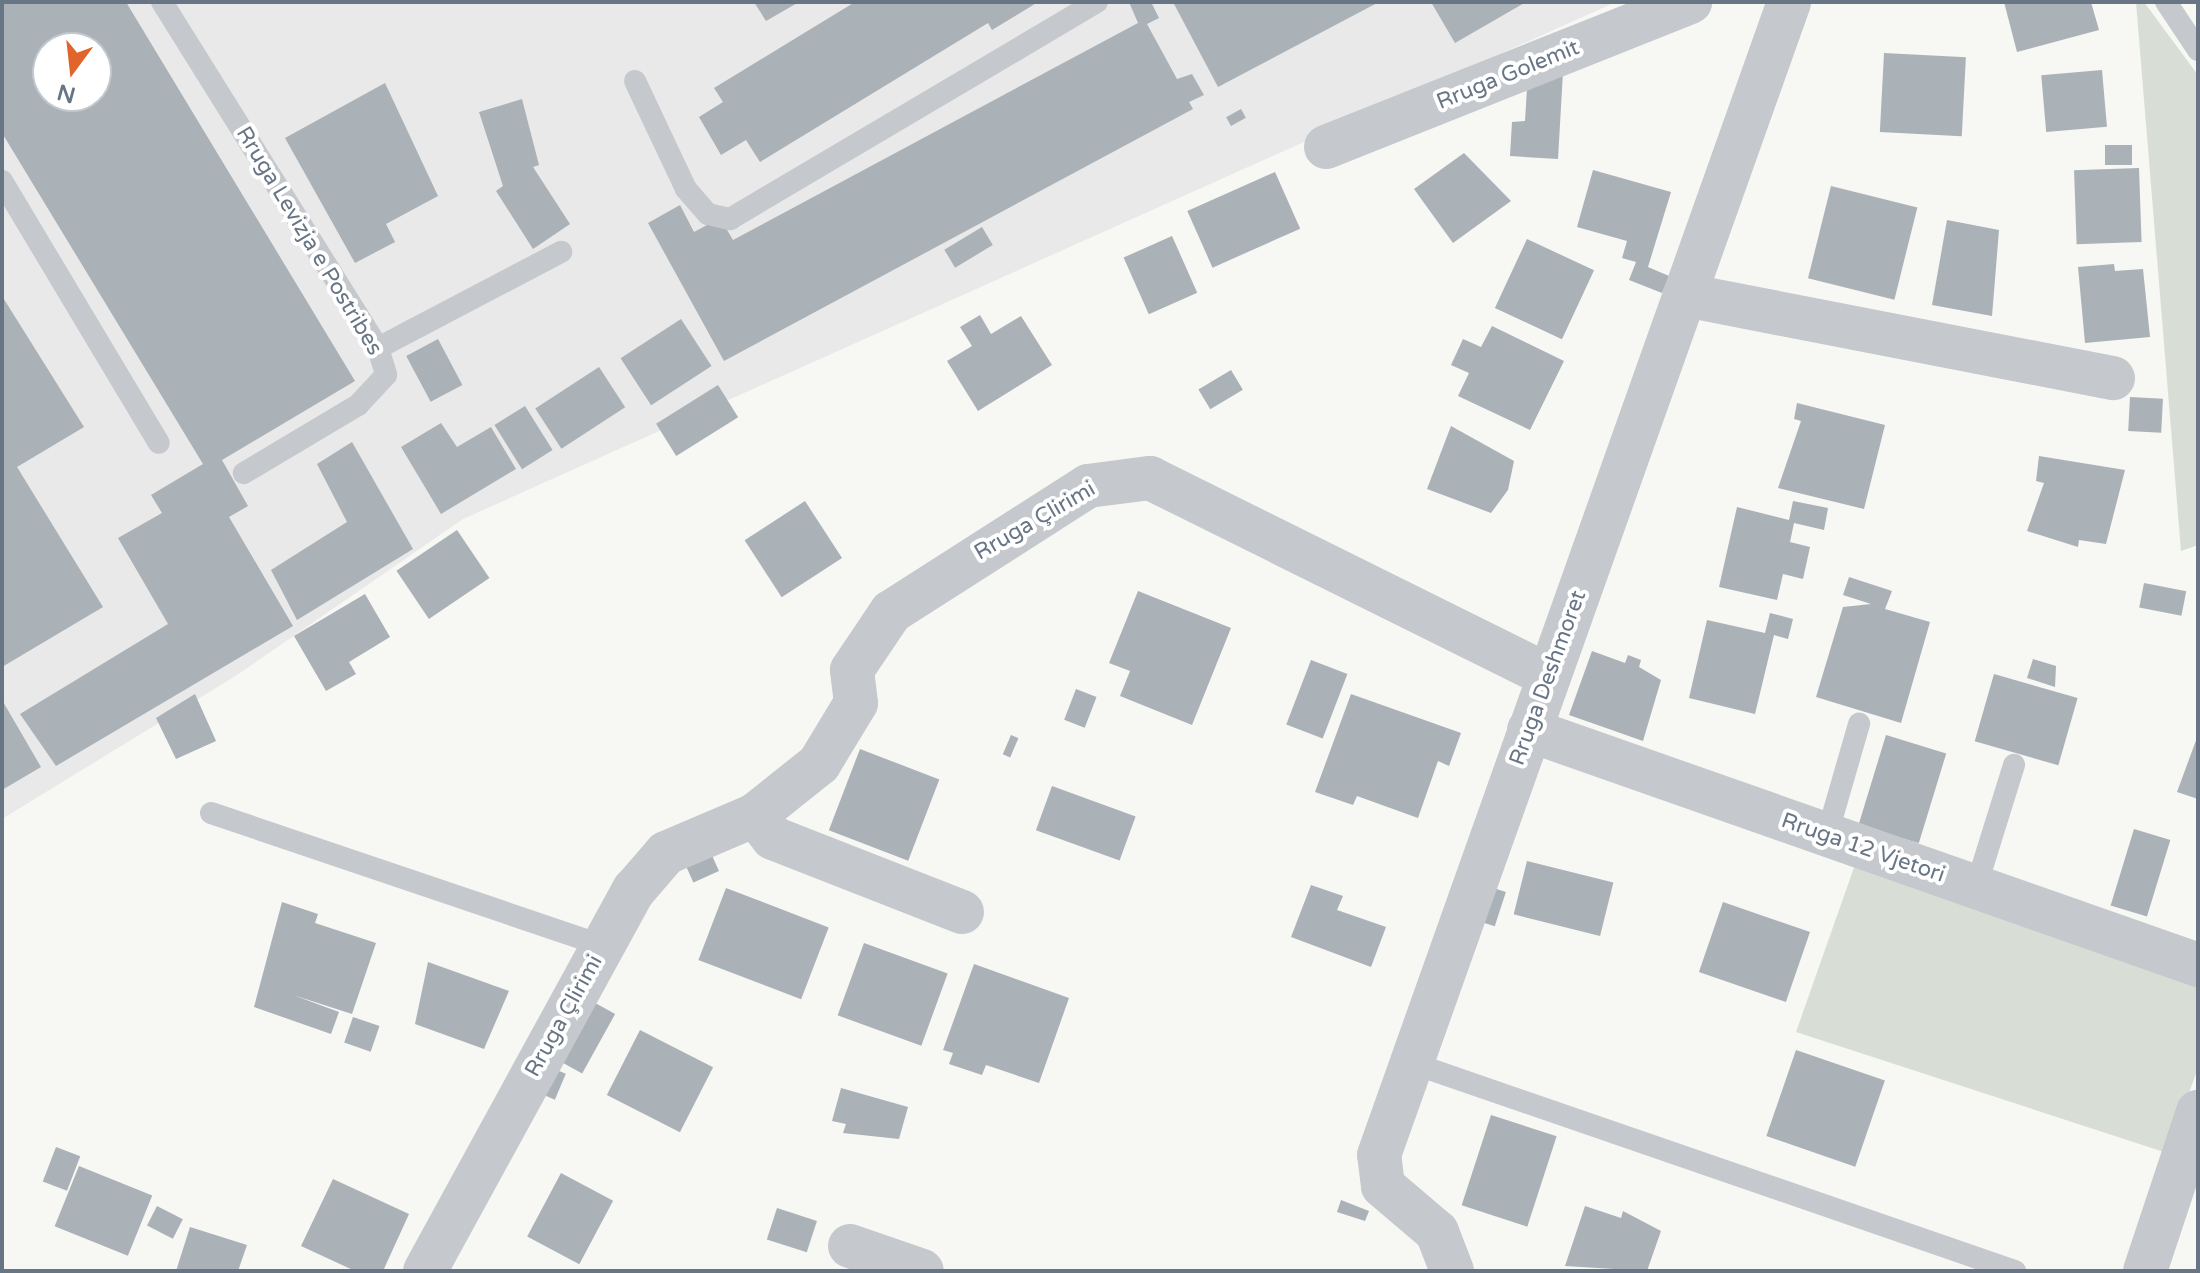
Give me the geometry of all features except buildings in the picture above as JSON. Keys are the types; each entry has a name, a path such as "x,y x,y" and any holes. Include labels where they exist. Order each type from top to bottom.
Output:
{"street":[{"name":"Rruga Golemit","path":"1326,147 1690,2"},
{"name":"Rruga Deshmoret","path":"1462,1267 1437,1232 1383,1186 1379,1155 1789,2"},
{"path":"1685,295 2113,378"},
{"name":"Rruga Çlirimi","path":"425,1271 634,890 666,853 755,815 819,764 844,728 856,703 852,670 891,612 1088,486 1117,479 1150,478 1549,676"},
{"name":"Rruga 12 Vjetori","path":"1529,730 2198,965"},
{"path":"755,815 773,838 962,912"},
{"path":"2145,1271 2194,1136"},
{"path":"850,1246 922,1271"}],"lane":[{"name":"Rruga Levizja e Postribes","path":"162,2 378,348 386,375 358,405 244,473"},
{"path":"635,81 686,189 708,214 730,219 1097,2"},
{"path":"2166,2 2198,50"},
{"path":"2,181 159,443"},
{"path":"378,348 561,252"},
{"path":"1827,835 1859,724"},
{"path":"1976,887 2014,765"},
{"path":"211,813 604,946"},
{"path":"1412,1063 2015,1271"}],"shaded area":[{"path":"2,2 1616,2 463,519 237,675 2,819"},
{"path":"2136,2 2144,2 2198,75 2198,545 2181,551"},
{"path":"1857,859 2198,977 2198,1068 2167,1153 1796,1032"}]}
